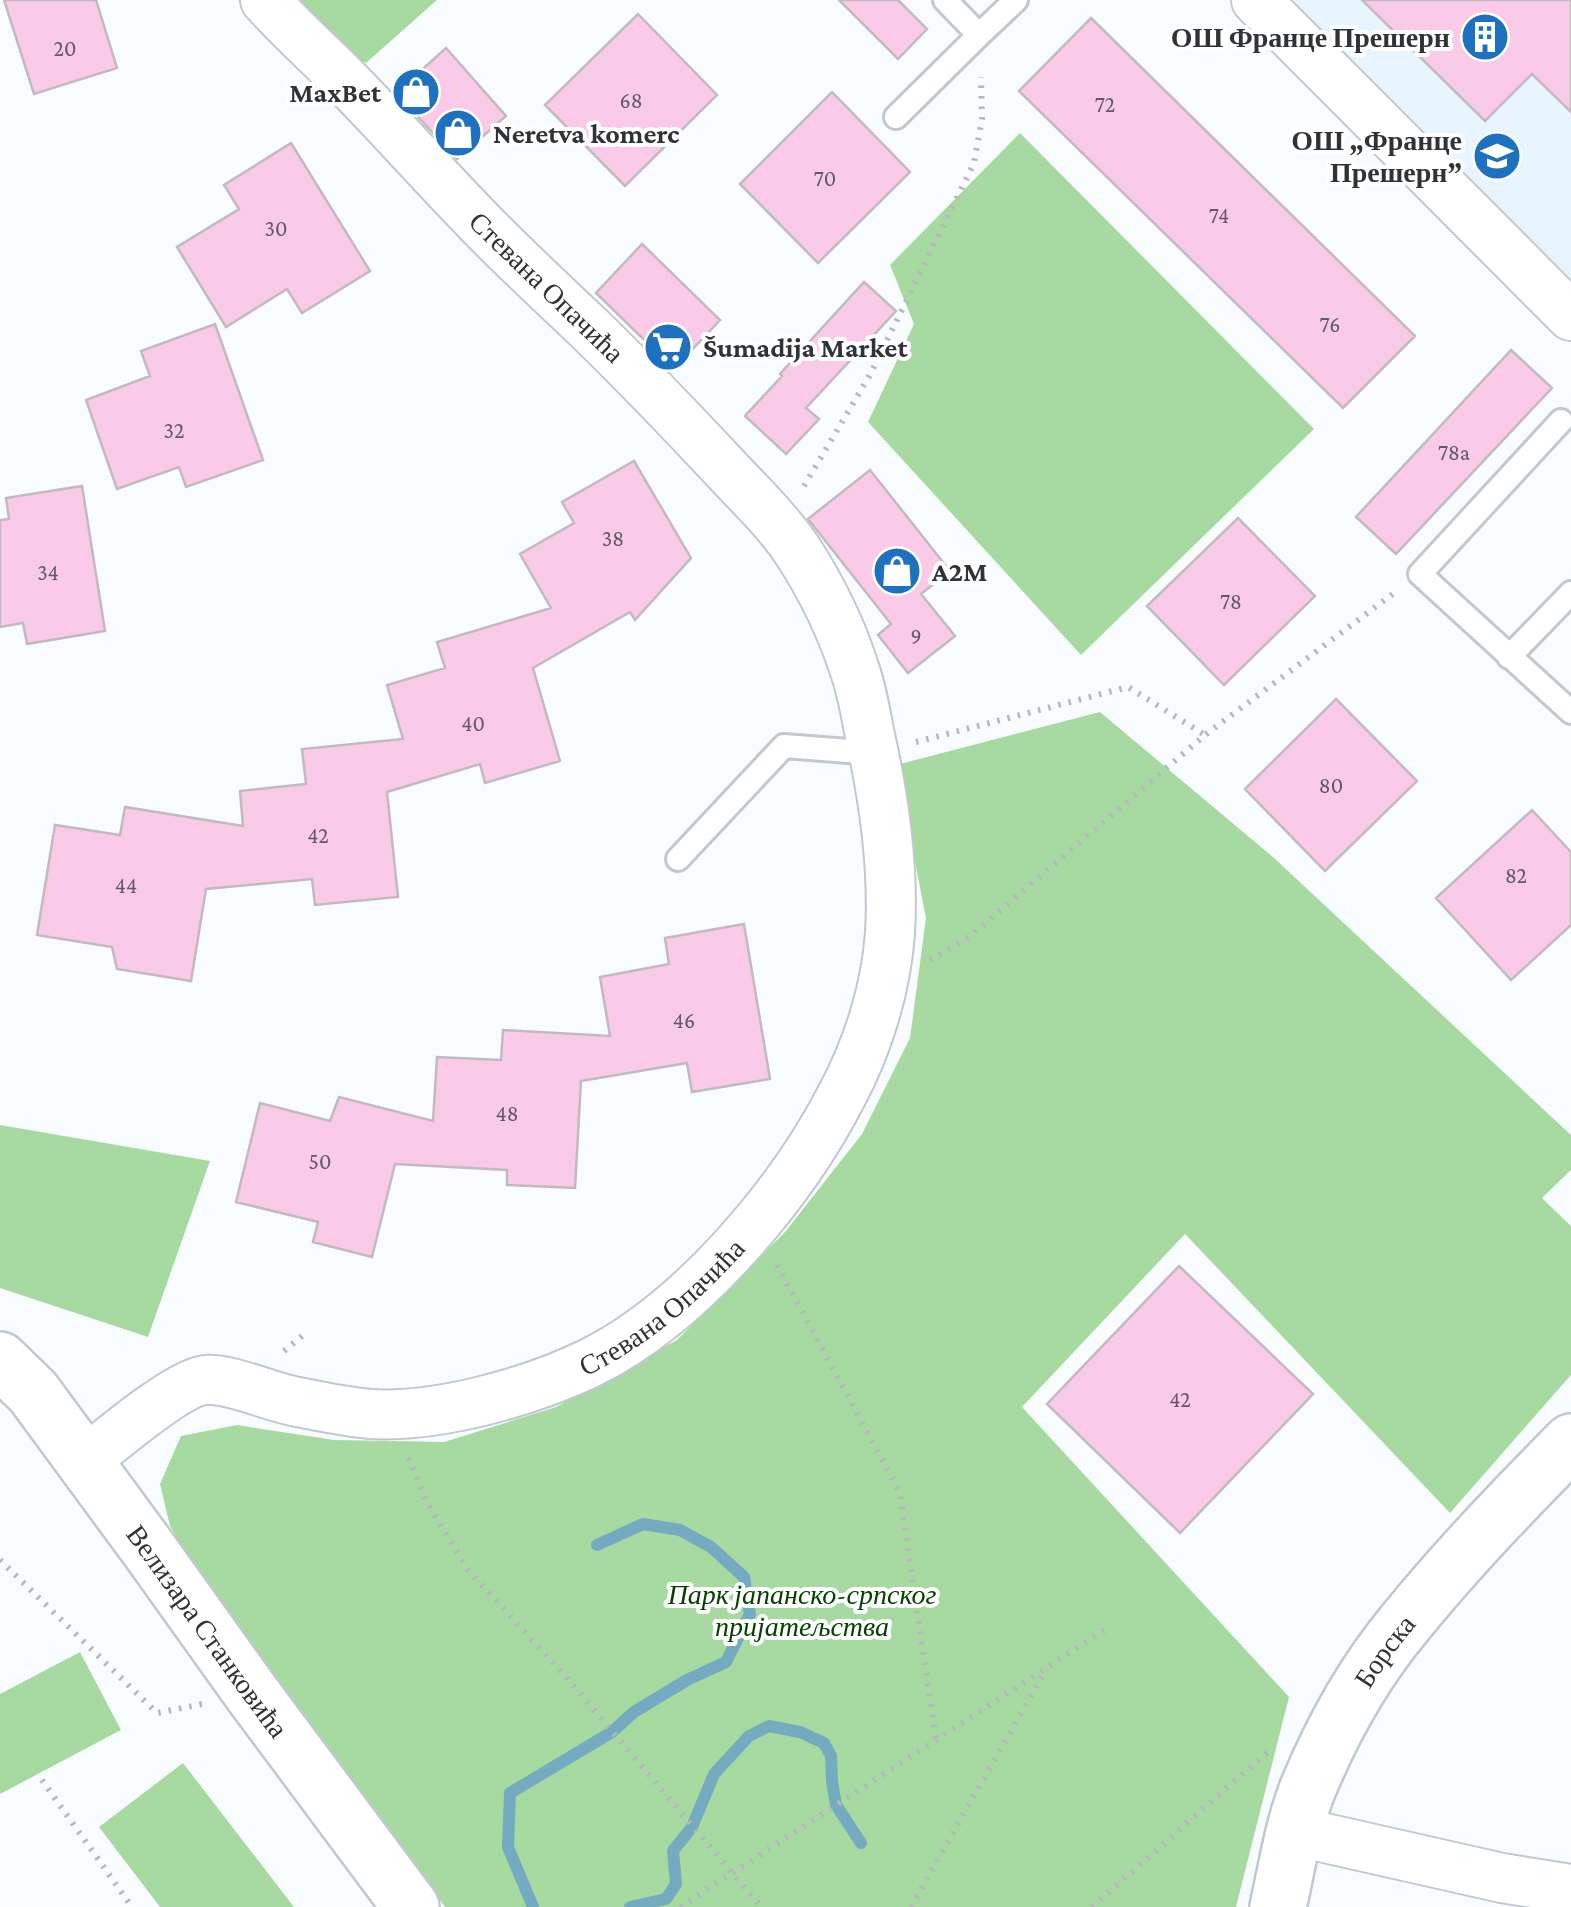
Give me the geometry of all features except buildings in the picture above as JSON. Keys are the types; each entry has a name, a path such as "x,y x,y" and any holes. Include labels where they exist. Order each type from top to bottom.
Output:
{"street":[{"name":"Стевана Опачића","path":"84,1462 187,1386 208,1380 288,1400 372,1414 418,1412 540,1384 592,1362 632,1338 679,1303 718,1266 755,1224 829,1122 872,1028 890,936 889,840 853,664 800,555 780,526 654,392 492,236 264,0"},
{"path":"1256,0 1571,316"},
{"name":"Велизара Станковића","path":"0,1360 33,1392 411,1907"},
{"name":"Борска","path":"1278,1907 1294,1831 1322,1756 1349,1706 1403,1624 1571,1442"},
{"path":"1294,1831 1502,1878 1571,1889"}],"lane":[{"path":"945,0 980,35"},
{"path":"896,117 1016,0"},
{"path":"1561,421 1420,574 1569,708"},
{"path":"1509,657 1571,593"},
{"path":"678,859 784,746 874,753"}],"path":[{"path":"780,526 871,374 974,163 982,119 980,35"},
{"path":"970,936 1205,735 1420,574"},
{"path":"874,753 1128,687 1205,735"},
{"path":"755,1224 900,1493 936,1738"},
{"path":"395,1413 421,1489 468,1570 566,1676 761,1907"},
{"path":"0,1560 158,1713 252,1695"},
{"path":"680,1907 1110,1627"},
{"path":"911,1907 1047,1668"},
{"path":"1092,1907 1282,1739"},
{"path":"42,1780 132,1907"}],"shaded area":[{"name":"ОШ „Франце Прешерн”","path":"1274,0 1571,0 1571,311"}],"green space":[{"path":"299,0 437,0 366,63 339,48"},
{"path":"1020,133 1314,429 1081,655 868,422 914,324 890,265"},
{"name":"Парк јапанско-српског пријатељства","path":"1100,712 1273,857 1571,1135 1571,1170 1542,1198 1571,1226 1571,1375 1450,1513 1185,1234 1022,1407 1289,1697 1236,1907 445,1907 190,1560 170,1526 160,1484 181,1436 237,1425 334,1440 444,1442 556,1407 677,1340 785,1232 862,1134 910,1038 926,918 896,765"},
{"path":"0,1125 210,1161 148,1337 0,1288"},
{"path":"80,1652 121,1730 0,1794 0,1694"},
{"path":"183,1763 294,1907 160,1907 99,1827"}],"waterway":[{"path":"533,1907 508,1847 510,1793 612,1732 634,1712 726,1662 750,1614 744,1577 711,1547 680,1530 643,1524 597,1545"},
{"path":"630,1907 666,1899 676,1884 673,1851 692,1827 714,1774 749,1736 769,1726 800,1732 824,1743 831,1756 836,1805 861,1843"}],"place":[{"name":"ОШ Франце Прешерн","path":"1485,37"},
{"name":"MaxBet","path":"416,92"},
{"name":"Neretva komerc","path":"458,133"},
{"name":"ОШ „Франце Прешерн”","path":"1497,156"},
{"name":"Šumadija Market","path":"668,347"},
{"name":"A2M","path":"897,571"}]}
